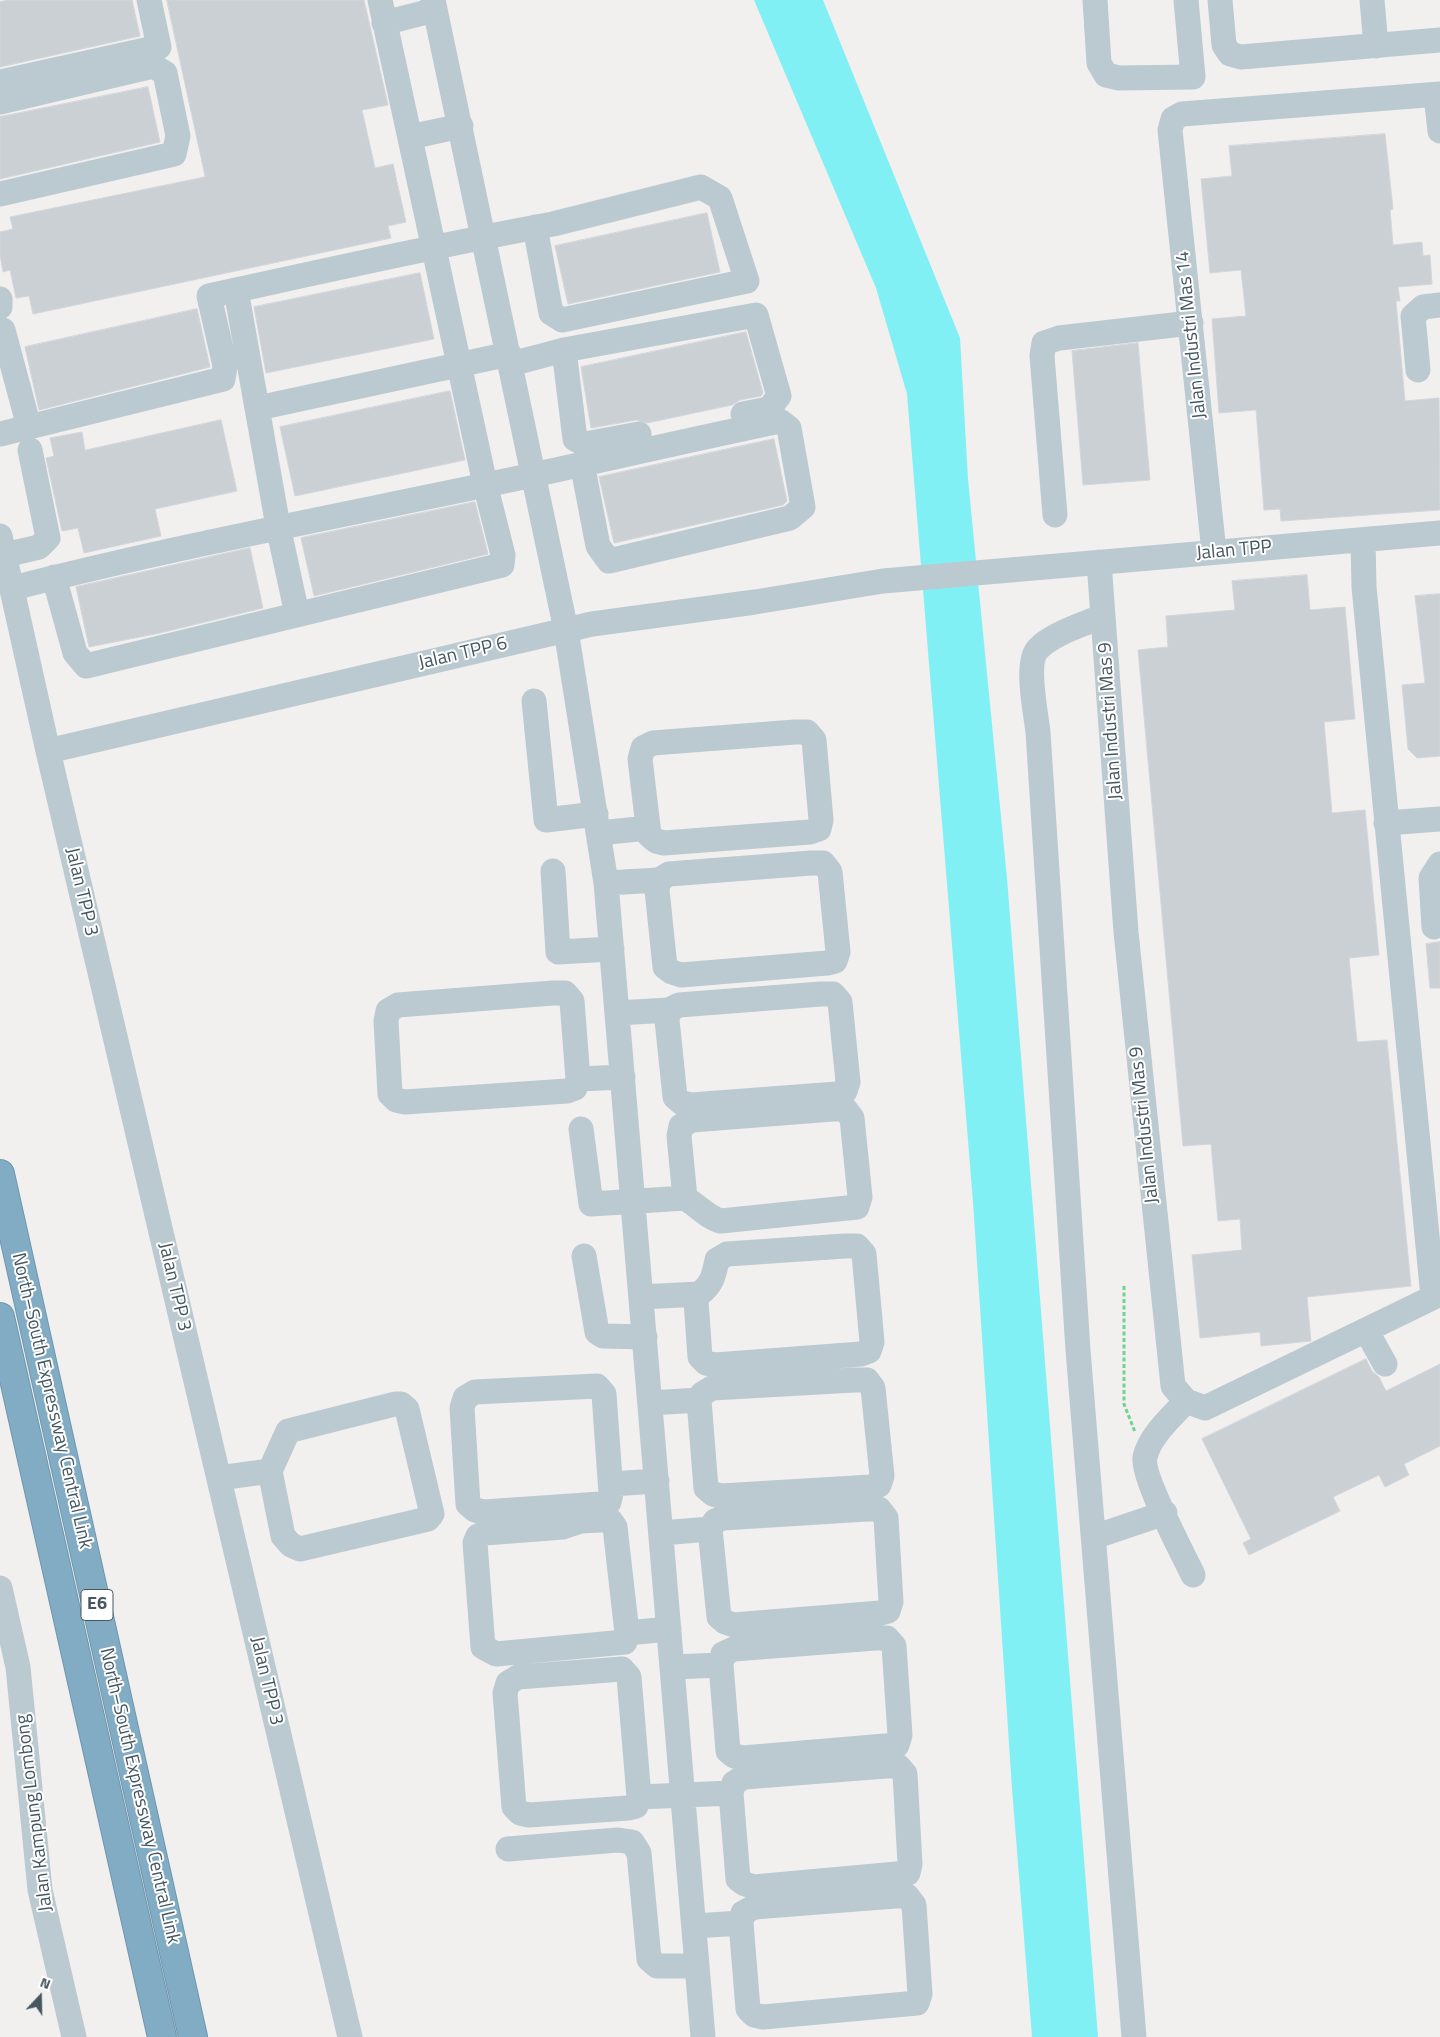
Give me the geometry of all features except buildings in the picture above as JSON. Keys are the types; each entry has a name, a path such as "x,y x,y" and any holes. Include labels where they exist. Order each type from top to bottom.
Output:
{"highway":[{"name":"North–South Expressway Central Link","path":"0,1174 193,2037"},
{"name":"North–South Expressway Central Link","path":"0,1317 162,2037"}],"street":[{"path":"0,82 159,47 149,0"},
{"path":"1095,0 1099,62 1106,75 1118,78 1193,76 1186,0"},
{"path":"1220,0 1224,45 1230,54 1241,57 1440,40"},
{"path":"1372,0 1376,46"},
{"path":"54,577 75,653 86,666 502,565 503,555 485,484 435,247 382,12 434,5 566,630 606,883 704,2037"},
{"path":"0,102 154,66 165,73 178,136 174,154 0,194"},
{"path":"1438,95 1440,131"},
{"name":"Jalan Industri Mas 14","path":"1214,552 1170,130 1173,119 1182,114 1438,95"},
{"path":"410,137 461,126"},
{"path":"0,434 29,438 223,379 225,366 209,296 484,236 535,227 701,187 720,198 747,280 562,320 550,313 535,227"},
{"path":"236,290 278,526 297,614"},
{"path":"0,299 2,319 29,438 48,538 39,547 2,546"},
{"path":"1418,370 1413,316 1423,307 1440,305"},
{"path":"258,408 459,365 564,350 756,315 778,396 769,409 585,444 575,440 564,350"},
{"path":"1056,514 1042,356 1044,343 1059,338 1191,323"},
{"path":"13,588 278,526 534,475 582,463 780,420 789,428 803,507 790,518 609,561 598,546 582,463"},
{"name":"Jalan TPP","path":"883,581 1440,533"},
{"path":"1193,1575 1148,1476 1145,1458 1153,1440 1186,1401 1205,1408 1436,1296 1386,823 1364,587 1363,540"},
{"name":"Jalan TPP 3","path":"2,546 13,588 48,751 350,2037"},
{"name":"Jalan Industri Mas 9","path":"1099,562 1126,932 1146,1144 1173,1386 1186,1401"},
{"name":"Jalan TPP 6","path":"48,751 592,624 755,602 883,581"},
{"path":"1103,616 1048,641 1036,650 1031,665 1038,732 1078,1350 1134,2037"},
{"path":"534,701 546,820 648,828"},
{"path":"795,732 807,732 814,740 821,820 819,829 810,832 664,843 656,841 649,835 648,828 640,759 643,748 653,743 795,732"},
{"path":"1386,823 1440,819"},
{"path":"606,883 659,880 669,874 823,863 830,872 838,952 835,961 681,975 672,972 666,967 664,960 657,890 659,880"},
{"path":"1434,927 1431,878 1440,864"},
{"path":"553,871 558,952 612,949"},
{"path":"565,993 572,1001 578,1079 576,1088 567,1091 405,1102 396,1100 390,1094 386,1021 388,1011 398,1005 565,993"},
{"path":"617,1013 669,1010 679,1005 833,994 840,1002 848,1082 845,1091 836,1094 691,1105 682,1102 675,1097 667,1020 669,1010"},
{"path":"578,1079 623,1077"},
{"path":"580,1129 590,1204 685,1198 699,1206 712,1219 721,1221 857,1207 860,1198 852,1118 845,1109 833,1109 692,1120 681,1126 679,1136 685,1198"},
{"path":"641,1296 699,1294 707,1288 712,1280 717,1260 727,1254 857,1246 864,1254 872,1342 870,1351 861,1354 715,1365 706,1363 700,1357 699,1350 696,1301 699,1294"},
{"path":"584,1256 597,1332 602,1336 645,1337"},
{"path":"1366,1330 1384,1364"},
{"path":"867,1380 874,1388 882,1476 879,1485 741,1495 721,1496 712,1494 706,1488 699,1400 702,1394 712,1388 867,1380"},
{"path":"597,1386 604,1394 610,1484 609,1502 600,1504 484,1512 475,1510 468,1504 462,1408 465,1398 475,1392 597,1386"},
{"path":"650,1403 699,1400"},
{"path":"401,1404 407,1409 432,1514 428,1518 300,1549 291,1545 283,1536 270,1471 288,1431 386,1406 401,1404"},
{"path":"219,1478 270,1471"},
{"path":"610,1484 657,1481"},
{"path":"879,1509 886,1518 891,1602 888,1611 734,1625 725,1622 719,1617 710,1529 715,1521 723,1518 879,1509"},
{"path":"1094,1537 1164,1513"},
{"path":"610,1520 615,1527 627,1633 625,1642 618,1644 496,1654 490,1652 483,1647 475,1543 478,1536 485,1533 563,1527 581,1521 610,1520"},
{"path":"661,1533 710,1529"},
{"name":"Jalan Kampung Lombong","path":"0,1588 18,1667 40,1890 74,2037"},
{"path":"627,1633 669,1629"},
{"path":"887,1638 894,1646 900,1735 897,1745 743,1758 734,1756 728,1751 721,1664 723,1654 734,1649 887,1638"},
{"path":"672,1667 721,1664"},
{"path":"622,1669 629,1677 639,1797 636,1806 628,1808 529,1815 520,1813 514,1807 505,1693 508,1683 518,1677 622,1669"},
{"path":"898,1766 905,1774 910,1864 908,1873 754,1887 744,1884 738,1879 732,1793 734,1782 744,1777 898,1766"},
{"path":"639,1797 732,1793"},
{"path":"508,1849 618,1840 632,1842 638,1853 649,1959 657,1966 697,1966"},
{"path":"907,1896 914,1905 920,1994 917,2003 763,2017 754,2014 748,2009 741,1923 743,1913 754,1907 907,1896"},
{"path":"694,1926 741,1923"}],"path":[{"path":"1124,1286 1124,1404 1145,1458"}],"water":[{"path":"754,0 823,0 960,338 968,479 1007,878 1098,2037 1032,2037 1012,1789 973,1202 907,394 876,288"}]}
